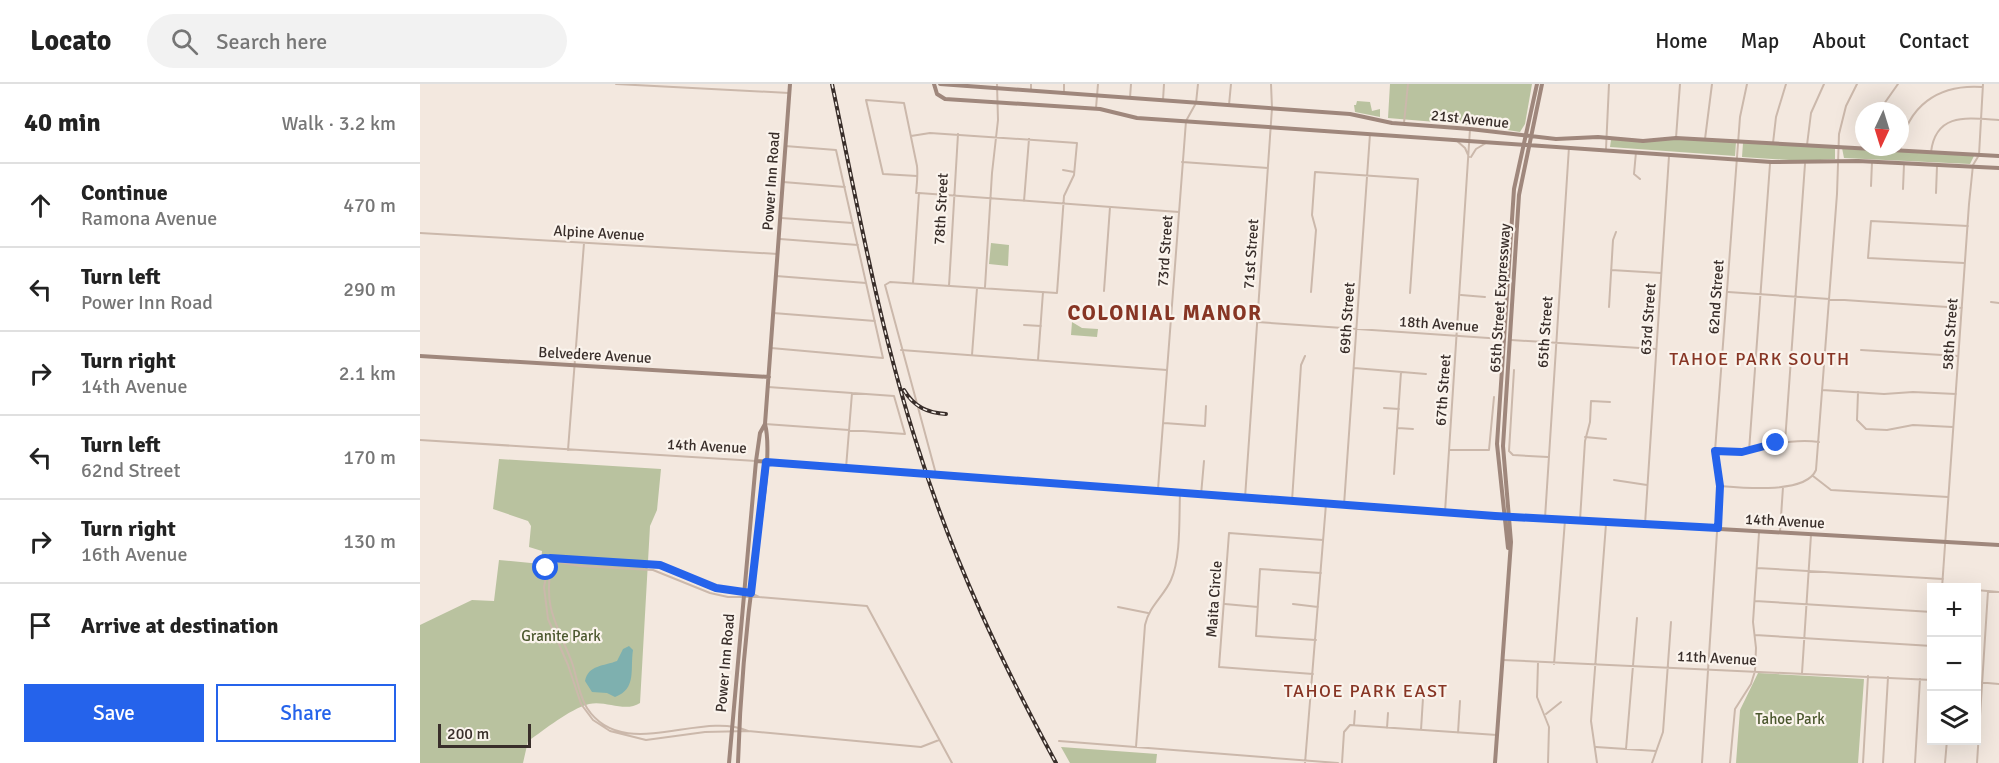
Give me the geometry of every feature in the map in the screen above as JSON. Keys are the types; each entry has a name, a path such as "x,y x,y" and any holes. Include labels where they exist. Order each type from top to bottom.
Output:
{"street":[{"path":"615,84 789,93"},
{"name":"Power Inn Road","path":"738,763 751,593 766,462 768,433 765,424 790,84"},
{"path":"934,84 939,96"},
{"name":"21st Avenue","path":"940,84 997,86 1031,91 1350,114 1404,124 1470,129 1556,140 1606,138 1643,141 1676,138 1855,147"},
{"path":"1031,84 1031,91"},
{"path":"1064,93 1065,84"},
{"path":"1096,109 1098,84"},
{"path":"1130,98 1131,84"},
{"path":"1163,100 1164,84"},
{"name":"73rd Street","path":"1158,492 1182,162 1186,122 1196,103 1198,84"},
{"path":"1229,105 1230,84"},
{"name":"71st Street","path":"1245,498 1272,108 1271,84"},
{"path":"1404,124 1408,84"},
{"name":"65th Street Expressway","path":"1507,339 1514,189 1537,84"},
{"name":"65th Street Expressway","path":"1506,516 1497,444 1519,195 1542,84"},
{"path":"1606,149 1610,84"},
{"path":"1676,138 1680,84"},
{"path":"1705,139 1712,84"},
{"name":"62nd Street","path":"1702,763 1720,486 1715,451 1738,141 1747,84"},
{"path":"1773,143 1776,117 1786,84"},
{"path":"1807,145 1811,113 1824,84"},
{"path":"1720,486 1783,486 1804,482 1813,476 1817,466 1839,162 1838,146 1843,117 1857,84"},
{"path":"1885,102 1898,84"},
{"path":"939,96 940,88 950,85"},
{"path":"985,288 996,137 997,86"},
{"path":"1909,121 1926,100 1954,87 1983,86"},
{"name":"58th Street","path":"1943,583 1968,225 1973,167 1979,155 1983,86"},
{"name":"21st Avenue","path":"939,96 949,99 1096,109 1137,118 1186,122 1524,142 1737,160 1805,164 1872,162 1999,168"},
{"path":"913,283 919,194 916,193 917,176 904,103 866,100 883,174 917,176"},
{"path":"1931,152 1936,136 1948,123 1962,118 1999,120"},
{"name":"67th Street","path":"1445,512 1470,163 1470,129"},
{"path":"911,136 930,133 958,134 1076,143 1074,172 1065,192 1063,204 1057,293 887,282 886,288 901,350 936,474"},
{"name":"69th Street","path":"1344,505 1370,133"},
{"name":"78th Street","path":"949,286 958,134"},
{"path":"1024,201 1029,139"},
{"path":"1451,139 1463,146 1470,163"},
{"path":"1470,163 1476,149 1491,141"},
{"path":"771,348 883,358 836,150 785,146"},
{"name":"65th Street","path":"1545,518 1569,147"},
{"path":"1636,151 1634,174 1640,179"},
{"name":"21st Avenue","path":"1909,151 1999,156"},
{"name":"63rd Street","path":"1645,524 1669,154"},
{"path":"1182,162 1268,168"},
{"path":"1749,451 1771,162"},
{"path":"1870,186 1872,162"},
{"path":"1785,442 1805,164"},
{"path":"1903,189 1904,164"},
{"path":"1935,193 1937,165"},
{"path":"1063,170 1074,172"},
{"path":"1311,292 1316,230 1312,214 1315,172 1418,179 1410,293"},
{"path":"783,182 844,187"},
{"path":"919,194 1179,212"},
{"path":"1104,291 1110,207"},
{"path":"780,218 853,223"},
{"path":"1965,263 1868,258 1871,220 1968,225"},
{"path":"1609,307 1616,232"},
{"name":"Alpine Avenue","path":"420,233 777,254"},
{"path":"779,239 858,245"},
{"path":"568,450 584,243"},
{"path":"1611,270 1661,273"},
{"path":"776,276 866,283"},
{"path":"972,355 977,288"},
{"path":"1038,360 1043,292"},
{"path":"1727,292 1962,308"},
{"path":"1460,295 1485,297"},
{"path":"1991,302 1999,303"},
{"path":"773,313 875,321"},
{"name":"18th Avenue","path":"1257,322 1656,349"},
{"path":"1024,325 1041,326"},
{"path":"901,350 1167,370"},
{"path":"1861,350 1958,356"},
{"path":"1292,501 1301,365 1305,356"},
{"name":"Belvedere Avenue","path":"420,357 769,377"},
{"path":"1354,368 1426,374"},
{"path":"1514,370 1509,451 1513,454 1548,457"},
{"path":"1394,474 1401,372"},
{"path":"765,424 905,434 894,396 768,387"},
{"path":"1822,390 1956,394"},
{"path":"1858,392 1857,420 1866,429 1887,430 1913,425 1953,427"},
{"path":"846,468 852,393"},
{"path":"1449,450 1489,450 1494,397"},
{"path":"1580,520 1585,437 1590,422 1591,401 1610,402"},
{"path":"1163,423 1204,426 1206,406"},
{"path":"1384,408 1399,409"},
{"name":"Power Inn Road","path":"729,763 742,592 756,461 760,433 765,424"},
{"path":"1398,428 1413,429"},
{"path":"1585,437 1606,439"},
{"name":"14th Avenue","path":"420,441 756,461 1445,512 1999,545"},
{"path":"1715,451 1749,451 1785,442 1819,442"},
{"path":"1201,495 1204,461"},
{"path":"1813,476 1831,490 1948,497"},
{"path":"1614,480 1647,485"},
{"path":"1780,532 1783,486"},
{"path":"1136,747 1145,625 1148,613 1167,587 1174,572 1180,494"},
{"path":"1305,762 1326,504"},
{"path":"1495,763 1509,548 1506,516"},
{"path":"1554,664 1565,519"},
{"path":"1597,763 1591,726 1606,522"},
{"path":"1730,763 1735,709 1751,684 1755,670 1754,601 1759,531"},
{"name":"Maita Circle","path":"1313,674 1219,667 1229,533 1323,540"},
{"path":"1802,673 1811,534"},
{"path":"550,560 660,565 716,588 751,593 759,597"},
{"path":"550,560 653,570 710,592 742,598 759,597 867,606 952,763"},
{"path":"550,560 547,594 550,610 585,703 595,717 622,730 646,734 705,726 748,732 921,747 939,740"},
{"path":"550,560 544,587 548,619 568,665 581,704 593,720 620,735 642,740 731,730"},
{"path":"1757,568 1943,579"},
{"path":"1316,640 1256,636 1260,569 1321,573"},
{"path":"1981,590 1999,592"},
{"path":"1988,591 1981,683 1999,684"},
{"path":"1754,601 1927,612"},
{"path":"1224,604 1258,607"},
{"path":"1293,604 1318,606"},
{"path":"1118,607 1148,613"},
{"path":"1626,749 1631,665 1637,618"},
{"path":"1652,763 1663,732 1671,621"},
{"path":"1754,635 1927,646"},
{"name":"11th Avenue","path":"1502,660 1927,680"},
{"path":"1538,662 1537,697 1546,714 1549,727 1548,763"},
{"path":"1863,763 1868,676"},
{"path":"1883,763 1888,677"},
{"path":"1915,763 1920,679"},
{"path":"1977,763 1981,691"},
{"path":"1421,730 1423,698"},
{"path":"1458,733 1460,701"},
{"path":"1546,714 1561,702"},
{"path":"1354,726 1355,711"},
{"path":"1387,728 1388,713"},
{"path":"1059,741 1340,763 1345,729 1354,726 1497,735"},
{"path":"1945,763 1947,745"},
{"path":"1595,747 1656,751"}],"green space":[{"path":"1390,84 1532,84 1525,124 1520,132 1483,126 1388,118"},
{"path":"1357,101 1370,102 1372,111 1380,109 1380,117 1355,112 1354,105"},
{"path":"1676,139 1736,142 1735,156 1610,147 1611,140"},
{"path":"1743,143 1835,148 1835,159 1805,161 1742,157"},
{"path":"1842,148 1855,149 1855,156 1909,156 1909,152 1974,156 1970,164 1844,158"},
{"path":"991,243 1009,245 1008,266 989,264"},
{"path":"1072,322 1082,328 1098,329 1097,337 1071,335"},
{"name":"Granite Park","path":"499,459 661,469 657,510 650,526 640,703 622,707 595,703 573,711 528,741 523,763 420,763 420,625 472,600 494,601 499,560 541,564 542,551 529,547 531,526 528,521 493,509"},
{"name":"Tahoe Park","path":"1758,673 1864,679 1858,763 1736,763 1740,710"},
{"path":"1061,747 1157,754 1156,763 1070,763"}],"water":[{"path":"629,646 633,650 631,678 627,689 615,697 607,693 592,692 585,681 589,672 617,661 623,649"}],"railway":[{"path":"832,84 881,315 905,406 932,492 980,610 1056,763"},
{"path":"904,390 912,401 922,408 946,414"}],"district":[{"name":"COLONIAL MANOR","path":"1165,313"},
{"name":"TAHOE PARK SOUTH","path":"1760,359"},
{"name":"TAHOE PARK EAST","path":"1366,691"}],"route":[{"path":"546,568 550,558 591,562 646,563 675,570 708,586 751,593 766,462 1495,516 1718,528 1720,486 1715,451 1742,452 1776,443"}]}
